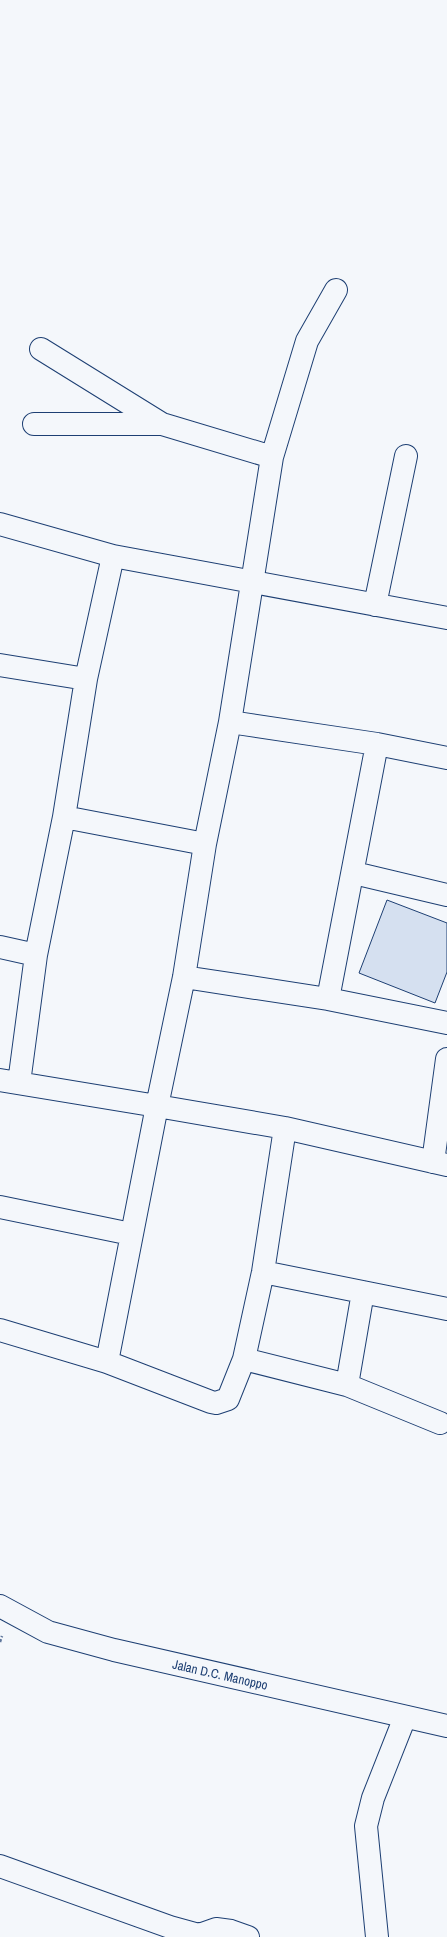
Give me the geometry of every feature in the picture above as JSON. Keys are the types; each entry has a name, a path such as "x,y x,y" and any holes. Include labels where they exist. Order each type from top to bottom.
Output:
{"main road":[{"path":"107,1362 184,977 205,844 230,722 272,457 307,341 336,290"},
{"path":"41,349 162,424 272,457"},
{"path":"34,424 162,424"},
{"path":"375,605 406,456"},
{"path":"0,524 113,556 447,618"},
{"path":"113,556 86,679 64,817 9,1082 285,1128 440,1164 447,1059"},
{"path":"0,665 86,679"},
{"path":"230,722 378,744 447,758"},
{"path":"328,999 354,873 378,744"},
{"path":"64,817 205,844"},
{"path":"354,873 447,895"},
{"path":"0,947 36,955"},
{"path":"184,977 328,999 447,1023"},
{"path":"0,1330 107,1362 176,1390 216,1403 228,1399 244,1359 263,1272 285,1128"},
{"path":"0,1207 132,1234"},
{"path":"263,1272 447,1309"},
{"path":"347,1385 363,1292"},
{"path":"244,1359 347,1385 440,1423"},
{"name":"Jalan D.C. Manoppo","path":"0,1606 48,1632 100,1646 447,1726"},
{"path":"377,1937 366,1826 373,1798 406,1717"},
{"path":"0,1866 198,1936 216,1929 231,1931 248,1937"}],"building":[{"path":"387,900 447,923 447,972 435,1003 359,973"}]}
